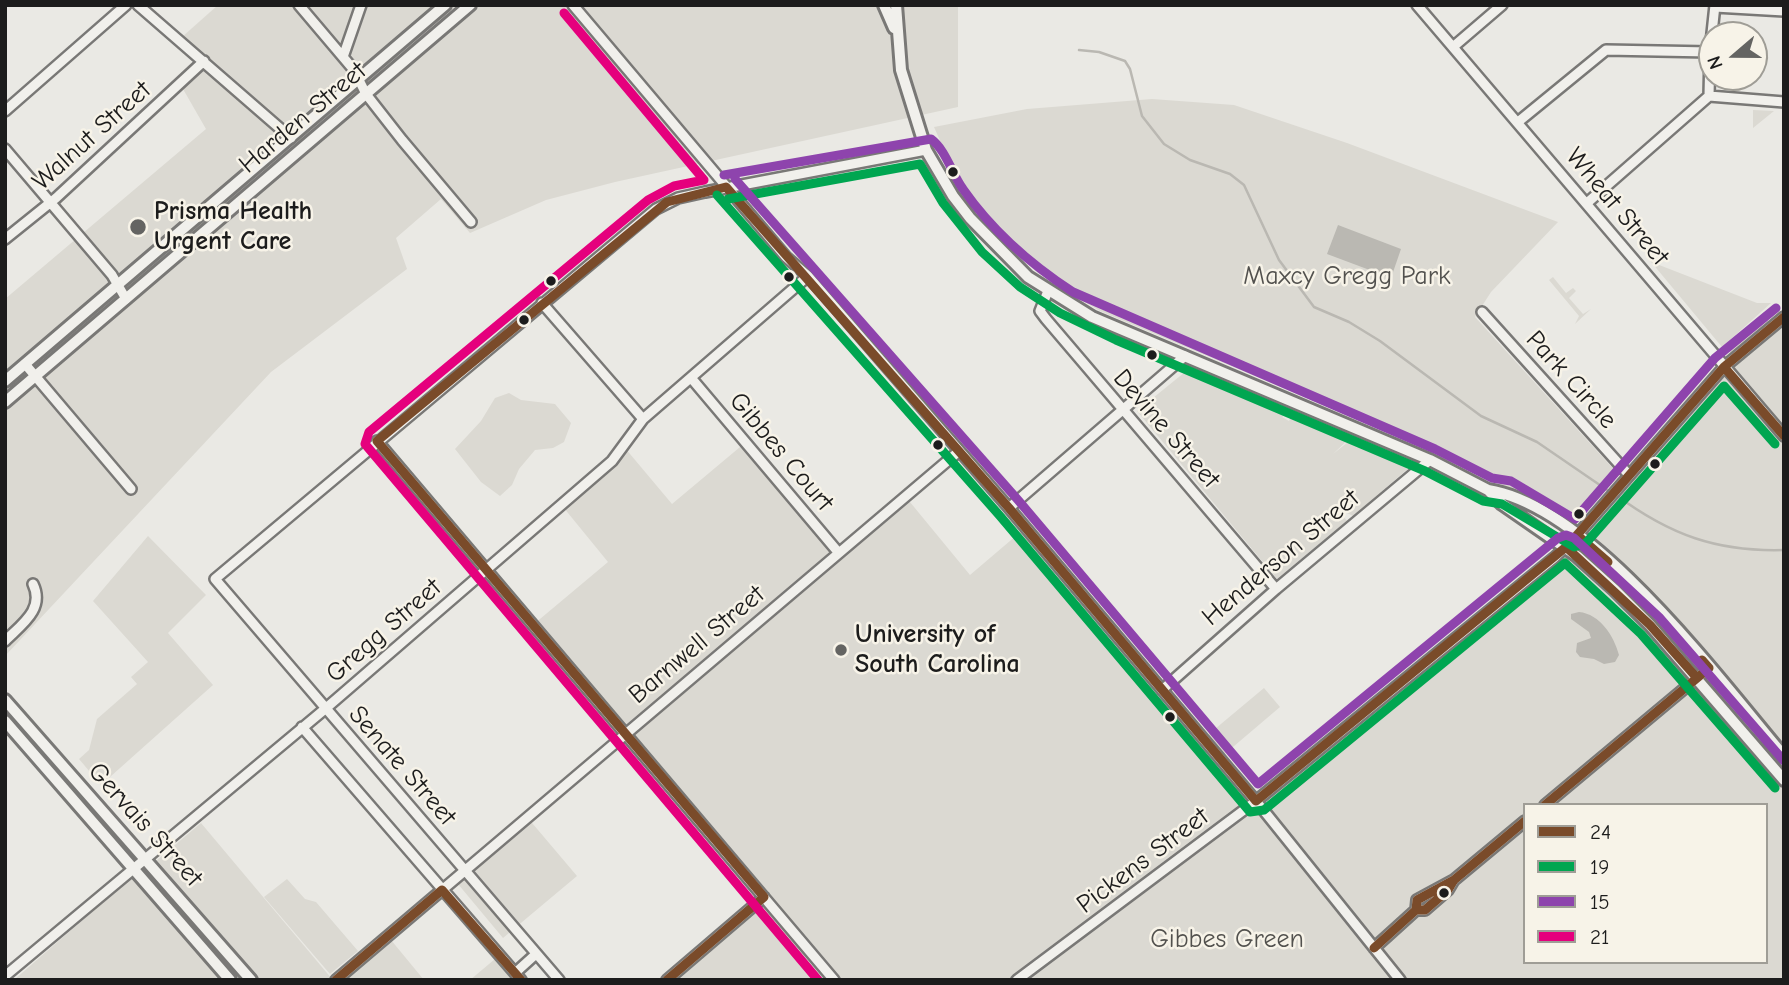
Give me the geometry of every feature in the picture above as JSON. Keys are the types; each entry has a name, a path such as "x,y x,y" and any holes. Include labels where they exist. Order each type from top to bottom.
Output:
{"main road":[{"name":"Harden Street","path":"5,381 445,5"},
{"name":"Harden Street","path":"5,402 470,5"},
{"path":"884,5 896,34"},
{"path":"896,5 896,34 906,92 926,150 953,196 1010,261 1048,291 1093,317 1430,460 1489,490 1502,504 1566,547 1650,625 1784,780"},
{"path":"1489,490 1506,492 1577,535 1657,609 1784,755"},
{"name":"Gervais Street","path":"5,700 251,980"},
{"name":"Gervais Street","path":"5,721 230,980"}],"street":[{"path":"5,111 126,5"},
{"path":"138,5 291,138"},
{"path":"299,5 360,78 366,94 471,222"},
{"path":"343,57 361,5"},
{"path":"573,5 797,270 808,276 1009,508 1256,801 1400,980"},
{"name":"Wheat Street","path":"1417,5 1784,436"},
{"path":"1453,47 1502,5"},
{"path":"1715,6 1784,11"},
{"path":"1518,122 1606,50 1698,52"},
{"name":"Walnut Street","path":"5,239 51,203 204,61"},
{"path":"1709,91 1709,96"},
{"path":"1587,203 1709,96 1784,102"},
{"path":"5,149 119,284 126,299"},
{"path":"834,980 377,441 656,209 678,198 726,187 926,150"},
{"name":"Gregg Street","path":"5,976 325,709 612,461 643,419 808,276"},
{"name":"Devine Street","path":"1048,291 1040,311 1116,405 1125,410 1276,589"},
{"path":"542,303 643,419"},
{"name":"Park Circle","path":"1482,312 1629,475"},
{"name":"Pickens Street","path":"1017,980 1256,801 1566,547 1724,367 1784,317"},
{"path":"1009,508 1185,356"},
{"path":"25,364 131,489"},
{"name":"Gibbes Court","path":"692,379 838,552"},
{"name":"Senate Street","path":"377,441 215,579 559,980"},
{"name":"Barnwell Street","path":"335,980 958,452"},
{"name":"Henderson Street","path":"1161,690 1430,460"},
{"path":"5,641 37,604 38,595 33,584"},
{"path":"1547,803 1709,668"},
{"name":"Senate Street","path":"302,727 518,976"},
{"path":"1374,948 1416,910 1417,900 1454,880 1523,823"},
{"path":"667,980 764,897"},
{"path":"518,976 536,954"}],"shaded area":[{"path":"218,5 958,5 958,107 615,182 546,200 470,233 441,199 396,238 407,269 271,372 5,656 5,299 206,129 183,89 210,61 182,37"},
{"name":"Maxcy Gregg Park","path":"1152,99 1234,105 1347,143 1558,222 1491,292 1475,317 1619,475 1579,521 1570,522 1502,485 1408,440 1100,311 1059,287 994,232 962,190 934,127 1027,109"},
{"path":"1753,110 1774,111 1753,128"},
{"path":"1338,225 1401,249 1391,278 1327,254"},
{"path":"1647,257 1654,263 1757,303 1771,303 1722,347"},
{"path":"1553,277 1566,293 1573,288 1576,291 1569,298 1583,314 1591,309 1575,324 1579,316 1549,280"},
{"path":"1764,312 1769,323 1739,350 1731,353 1727,350 1725,346"},
{"name":"University of South Carolina","path":"1784,320 1784,980 671,980 765,899 534,624 608,562 559,502 625,448 672,504 746,442 838,553 905,496 970,575 1024,529 1203,739 1264,688 1280,707 1220,758 1256,802 1360,713 1417,676 1559,558 1727,367"},
{"path":"1185,372 1196,372 1229,386 1231,393 1235,392 1234,388 1290,411 1282,417 1289,421 1292,415 1298,414 1351,437 1333,454 1353,438 1402,458 1410,467 1353,516 1337,508 1347,521 1277,579 1137,411"},
{"path":"509,393 521,400 555,404 571,423 564,442 553,448 535,450 519,469 512,485 500,496 481,482 455,449 481,421 495,398"},
{"path":"148,536 206,595 168,633 213,685 101,785 79,759 89,750 97,719 137,684 131,677 148,662 93,601"},
{"path":"1579,612 1600,621 1605,627 1619,655 1615,662 1604,664 1580,657 1576,652 1577,643 1591,638 1589,632 1571,619 1571,614"},
{"path":"527,817 577,876 503,938 453,878"},
{"path":"201,823 331,980 237,980 179,913 191,902 156,861"},
{"path":"133,877 220,980 14,980 71,930"},
{"path":"287,879 305,899 316,902 358,951 330,974 264,897"},
{"path":"391,940 424,980 344,980"},
{"path":"495,959 512,980 470,980"}],"waterway":[{"path":"1079,50 1099,52 1125,61 1130,69 1142,116 1164,144 1190,160 1230,174 1244,185 1279,260 1314,307 1349,322 1380,341 1481,416 1537,442 1610,492"},
{"path":"1616,495 1656,521 1695,538 1737,548 1784,550"}],"transit line":[{"name":"21","path":"564,13 704,180 674,186 648,200 369,432 365,444 818,980"},
{"name":"15","path":"724,175 931,139 941,149 963,189 987,219 1027,258 1073,292 1435,449 1492,478 1511,481 1575,519 1715,358 1776,308"},
{"name":"19","path":"728,199 920,164 943,203 982,252 1020,287 1060,313 1116,340 1425,471 1483,501 1502,504 1574,547 1586,543 1724,386 1775,444"},
{"name":"15","path":"735,179 1018,500 1258,784 1558,538 1566,535 1574,538 1659,617 1784,761"},
{"name":"24","path":"667,980 764,897 377,441 667,202 726,187 1009,508 1256,801 1566,547 1650,625 1697,678"},
{"name":"19","path":"717,195 1000,516 1250,812 1264,810 1565,563 1641,634 1775,788"},
{"name":"24","path":"1608,562 1577,535 1724,367 1784,317"},
{"name":"24","path":"1724,367 1784,436"},
{"name":"24","path":"1547,803 1709,668 1702,660"},
{"name":"24","path":"1454,880 1523,823"},
{"name":"24","path":"1454,880 1448,890 1425,910 1416,910 1417,900 1454,880"},
{"name":"24","path":"336,980 442,890 521,980"},
{"name":"24","path":"1374,948 1416,910"}],"place":[{"name":"Prisma Health Urgent Care","path":"138,227"},
{"name":"University of South Carolina","path":"841,650"}],"park label":[{"name":"Gibbes Green","path":"1227,940"}]}
